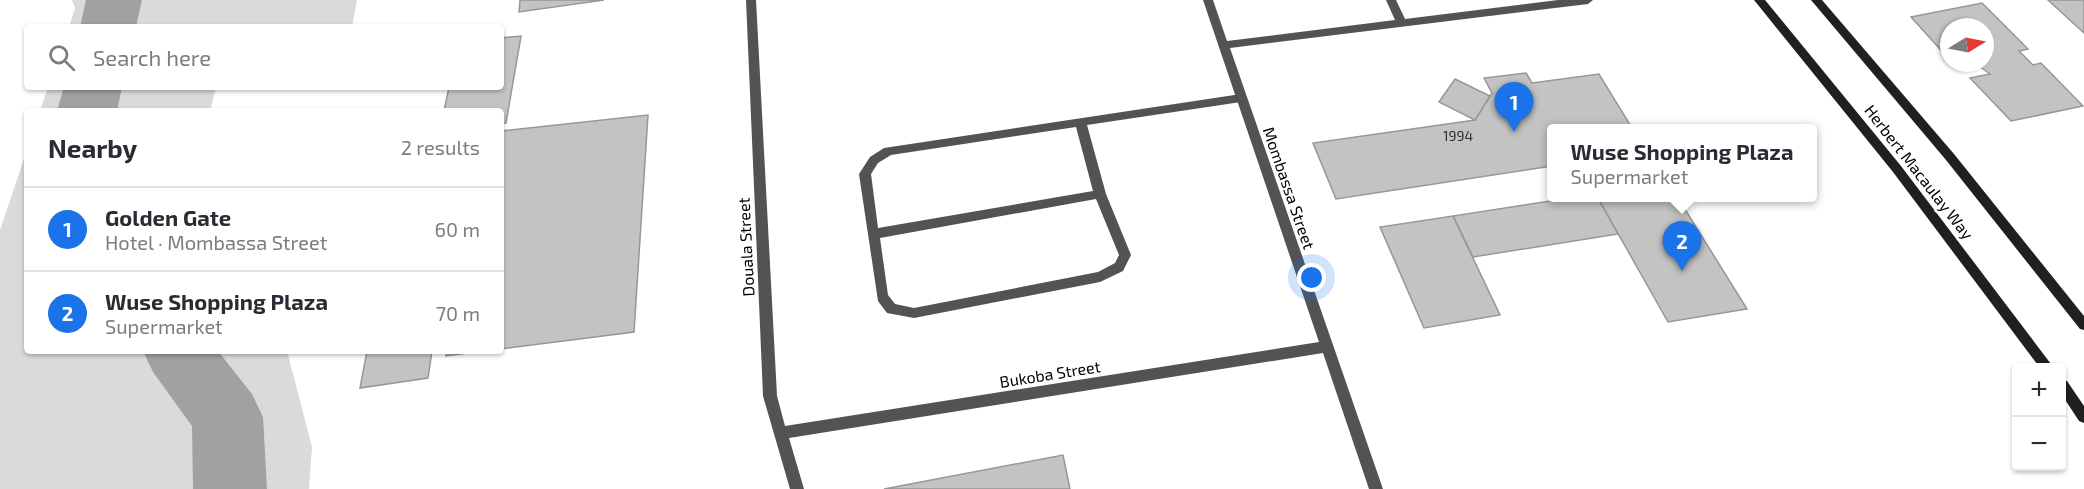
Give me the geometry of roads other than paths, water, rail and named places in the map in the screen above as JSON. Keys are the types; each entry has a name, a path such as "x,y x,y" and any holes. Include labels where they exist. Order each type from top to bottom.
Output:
{"main road":[{"name":"Herbert Macaulay Way","path":"1759,0 1897,169 2044,363"},
{"name":"Herbert Macaulay Way","path":"1816,0 1950,157 2084,325"},
{"path":"2066,392 2084,417"}],"street":[{"name":"Douala Street","path":"751,0 770,396 797,489"},
{"name":"Mombassa Street","path":"1208,0 1325,347 1376,489"},
{"path":"1391,0 1402,23"},
{"path":"1223,45 1588,0"},
{"path":"1080,122 1100,194 1125,255 1119,267 1100,277 914,313 891,309 882,297 865,174 874,160 888,151 1080,122 1241,98"},
{"path":"873,234 1100,194"},
{"name":"Bukoba Street","path":"781,434 1325,347"}],"waterway":[{"path":"109,24 114,0"},
{"path":"88,108 92,90"},
{"path":"179,354 227,417 230,489"}],"place":[{"name":"Golden Gate","path":"1514,132"},
{"name":"Wuse Shopping Plaza","path":"1682,271"}]}
